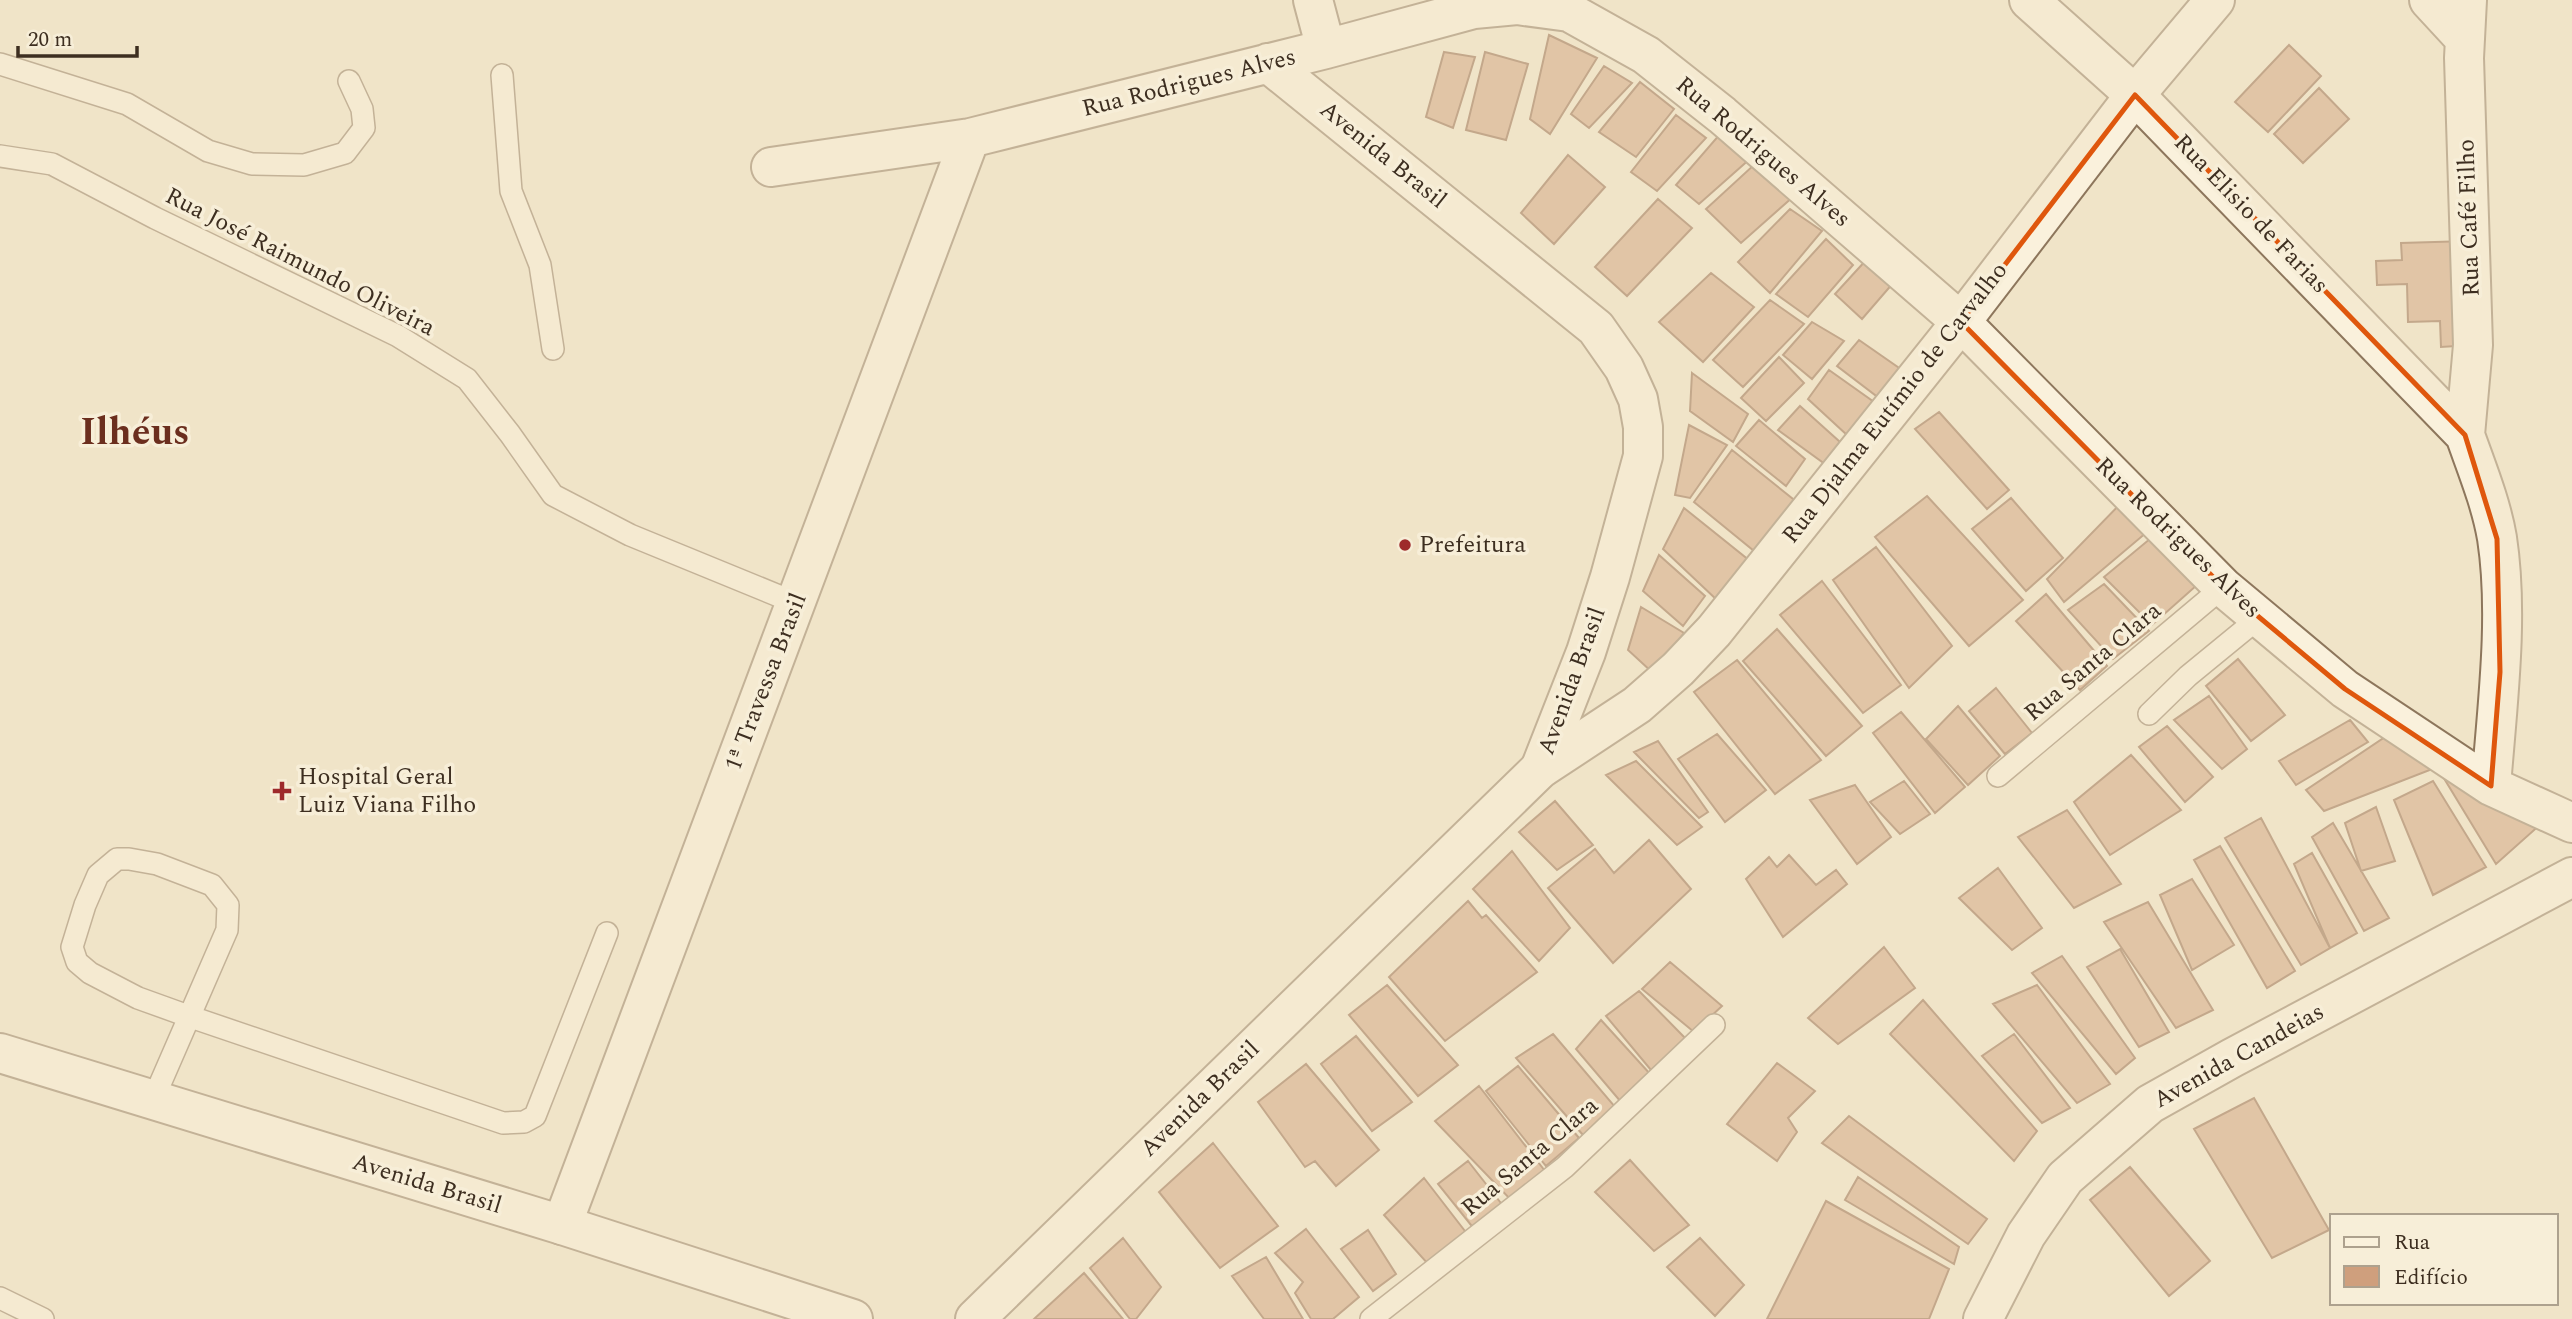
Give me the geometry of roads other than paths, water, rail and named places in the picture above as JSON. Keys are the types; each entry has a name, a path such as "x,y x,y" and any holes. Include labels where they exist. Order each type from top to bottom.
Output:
{"street":[{"path":"1313,0 1326,49"},
{"name":"Rua Elisio de Farias","path":"2029,0 2135,95 2465,435"},
{"name":"Rua Djalma Eutímio de Carvalho","path":"1540,769 1637,705 1714,631 1961,323 2135,95 2215,0"},
{"path":"2429,0 2465,39"},
{"name":"Rua Café Filho","path":"2465,435 2473,345 2465,39 2467,0"},
{"name":"Rua Rodrigues Alves","path":"771,167 970,138 1474,9 1517,5 1569,12 1646,55 1722,115 1961,323 2223,587 2345,689 2491,786 2572,823"},
{"name":"Avenida Brasil","path":"975,1319 1540,769 1586,652 1610,577 1643,456 1643,427 1638,398 1624,368 1596,328 1268,63"},
{"name":"1ª Travessa Brasil","path":"562,1225 970,138"},
{"path":"2465,435 2486,494 2498,551 2501,598 2500,673 2491,786"},
{"name":"Avenida Candeias","path":"1983,1319 2026,1235 2065,1178 2150,1104 2572,877"},
{"name":"Avenida Brasil","path":"0,1053 562,1225 853,1319"}],"lane":[{"path":"0,64 127,104 208,151 252,164 304,165 345,153 364,128 362,109 349,81"},
{"path":"502,75 511,191 540,265 553,349"},
{"name":"Rua José Raimundo Oliveira","path":"0,156 52,164 155,218 398,336 467,380 553,495 630,535 796,603"},
{"name":"Rua Santa Clara","path":"1998,776 2223,587"},
{"path":"2149,715 2188,676 2260,617"},
{"path":"153,1100 188,1016 227,930 228,905 212,885 157,864 117,859 98,875 72,947 77,962 90,973 138,998 188,1016 503,1124 524,1122 535,1116 607,933"},
{"name":"Rua Santa Clara","path":"1371,1319 1565,1167 1714,1025"},
{"path":"0,1298 43,1319"}],"place":[{"name":"Prefeitura","path":"1405,545"},
{"name":"Hospital Geral Luiz Viana Filho","path":"282,791"}],"district":[{"name":"Ilhéus","path":"135,433"}]}
